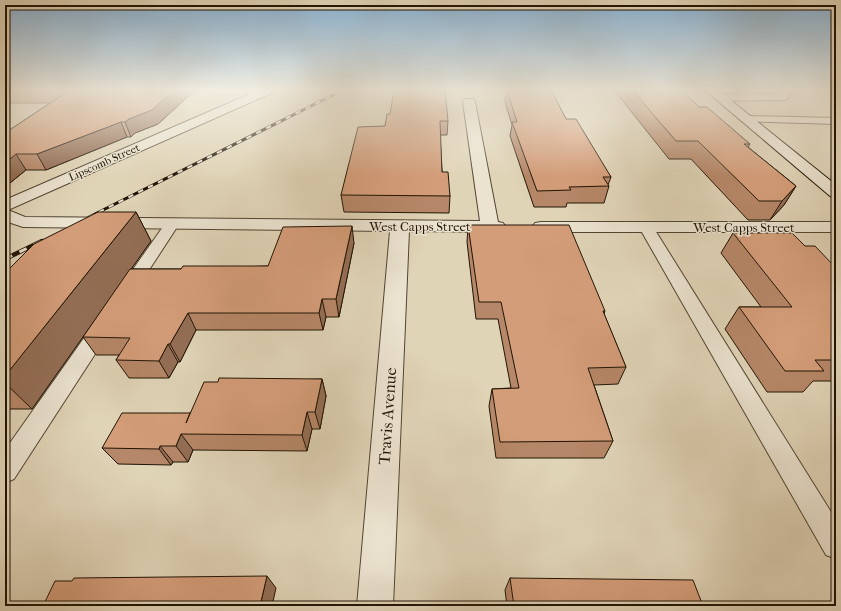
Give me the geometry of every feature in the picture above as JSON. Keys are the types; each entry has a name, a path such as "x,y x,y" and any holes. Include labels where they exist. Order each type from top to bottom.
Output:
{"street":[{"name":"Lipscomb Street","path":"5,206 205,119"},
{"path":"472,119 490,226"},
{"path":"745,119 833,188"},
{"name":"West Capps Street","path":"5,215 23,222 517,227 836,227"},
{"name":"Travis Avenue","path":"375,606 400,226"}],"lane":[{"path":"745,119 836,121"},
{"path":"5,471 172,224"},
{"path":"646,227 836,545"}],"building":[{"path":"27,119 130,119 125,122 121,122 37,154 16,154 5,163 5,133"},
{"path":"386,119 448,119 448,121 440,121 442,172 448,172 450,196 341,195 358,127 385,126"},
{"path":"516,119 576,119 611,177 603,177 609,186 569,187 571,190 537,191 512,122 517,122"},
{"path":"657,119 720,119 750,144 744,144 796,186 782,201 759,201 698,141 676,141"},
{"path":"98,212 136,212 5,376 5,273 34,244"},
{"path":"468,225 569,225 605,311 603,311 626,367 588,368 613,441 500,442 492,389 519,388 501,302 479,302"},
{"path":"352,226 336,299 322,299 319,313 188,313 159,361 116,360 130,338 83,337 130,269 181,269 183,266 268,266 283,227"},
{"path":"733,233 792,233 805,246 815,246 836,268 836,360 815,360 824,371 785,371 739,307 792,307"},
{"path":"219,378 322,379 315,412 307,412 302,435 181,434 176,446 160,446 159,449 102,448 122,413 190,413 186,423 204,382 218,382"},
{"path":"267,576 260,606 43,606 55,581 72,581 74,578"},
{"path":"510,578 693,580 703,606 514,606"}],"railway":[{"path":"89,217 286,119"},
{"path":"5,259 42,241"}]}
